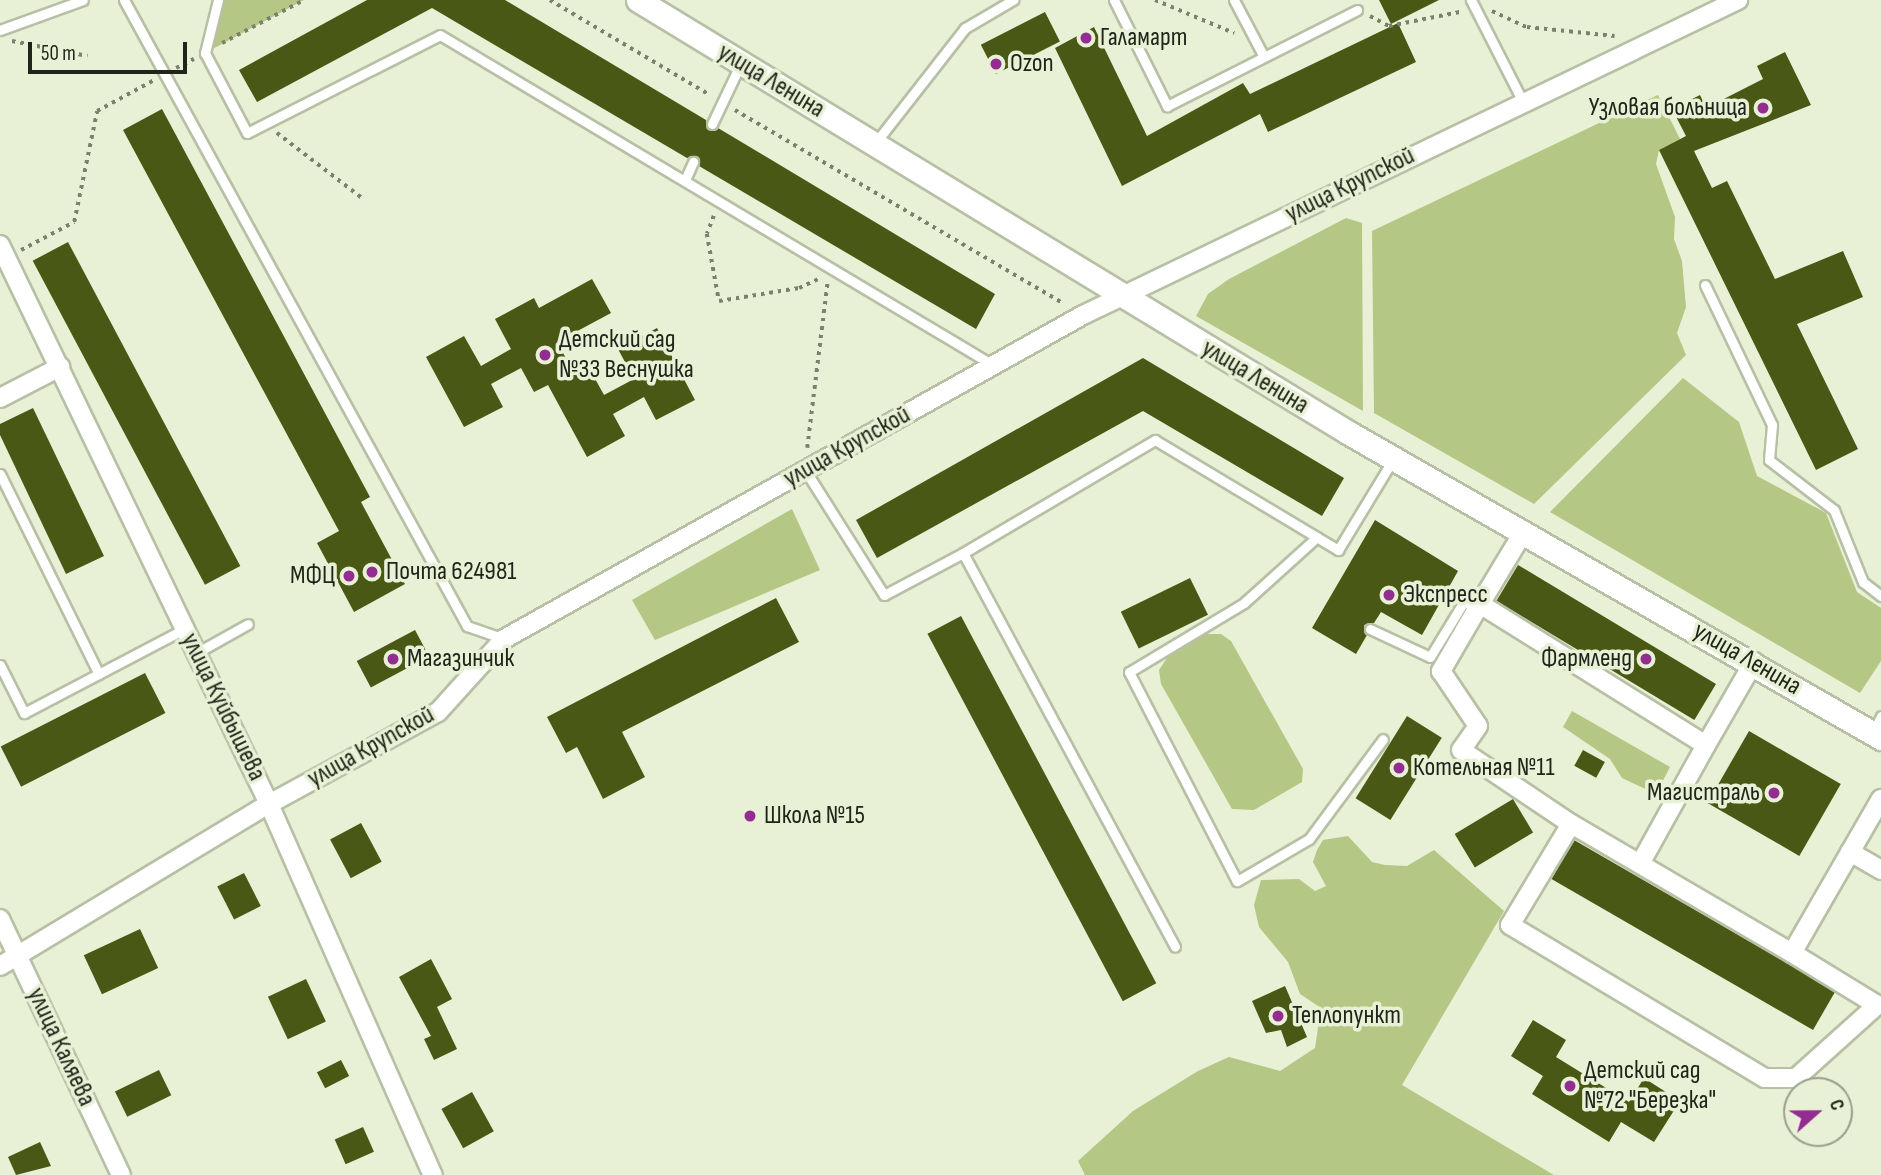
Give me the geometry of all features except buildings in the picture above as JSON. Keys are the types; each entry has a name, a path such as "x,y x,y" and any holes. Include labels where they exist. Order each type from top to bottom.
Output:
{"street":[{"name":"улица Ленина","path":"638,0 1394,458 1754,662 1878,729"},
{"name":"улица Крупской","path":"0,966 270,804 438,712 505,639 993,365 1083,315 1522,100 1738,0"},
{"name":"улица Куйбышева","path":"3,251 270,804 433,1175"},
{"path":"0,398 60,367"},
{"path":"1524,531 1441,671 1478,726 1461,750 1571,824 1877,1004 1855,1029 1796,1078 1765,1078 1510,925 1571,824"},
{"path":"1480,604 1706,745"},
{"path":"1640,864 1754,662"},
{"path":"1792,953 1881,799"},
{"path":"1850,852 1881,870"},
{"name":"улица Каляева","path":"0,919 121,1175"}],"lane":[{"path":"0,30 82,0"},
{"path":"124,0 161,76 467,626 505,639"},
{"path":"218,0 205,53 247,133 440,35 993,365"},
{"path":"875,144 965,27 1013,0"},
{"path":"1114,0 1167,106 1357,10"},
{"path":"1234,0 1264,57"},
{"path":"1471,0 1522,100"},
{"path":"712,124 741,63"},
{"path":"685,180 693,162"},
{"path":"1705,285 1772,425 1769,460 1834,510 1863,582 1881,596"},
{"path":"805,470 884,595 963,553 1155,440 1338,550 1394,458"},
{"path":"0,474 99,674"},
{"path":"1317,537 1244,603 1129,671 1237,881 1308,839 1383,739"},
{"path":"963,553 1175,946"},
{"path":"1370,629 1430,657 1463,603 1480,604"},
{"path":"198,652 248,624"},
{"path":"0,666 24,713 186,628"}],"path":[{"path":"3,251 74,222 97,111 304,0"},
{"path":"550,0 1083,315"},
{"path":"1155,0 1256,43"},
{"path":"0,36 88,56"},
{"path":"263,125 362,198"},
{"path":"721,202 707,234 719,302 812,285 833,269"},
{"path":"805,470 812,390 821,349 821,305 833,269"}],"green space":[{"path":"218,0 304,0 205,53"},
{"path":"1658,95 1680,139 1659,150 1656,164 1675,217 1674,239 1682,261 1686,307 1677,333 1686,355 1534,504 1374,413 1372,231"},
{"path":"1346,218 1362,223 1363,411 1196,316 1208,294 1229,279"},
{"path":"1683,378 1739,422 1757,476 1826,513 1857,592 1881,608 1881,661 1860,693 1550,512"},
{"path":"792,509 820,570 655,640 632,600"},
{"path":"1203,634 1221,634 1231,641 1303,769 1302,782 1254,810 1232,809 1161,684 1159,670 1167,658"},
{"path":"1572,711 1670,767 1656,794 1622,778 1610,759 1563,727"},
{"path":"1348,836 1372,862 1385,865 1407,866 1434,850 1504,911 1402,1085 1554,1175 1085,1175 1078,1161 1133,1111 1198,1071 1229,1057 1280,1071 1315,1048 1321,1008 1300,994 1288,962 1259,927 1254,905 1261,880 1299,879 1315,891 1326,886 1313,862 1317,850 1323,840"}],"place":[{"name":"Галамарт","path":"1086,38"},
{"name":"Ozon","path":"996,64"},
{"name":"Узловая больница","path":"1763,108"},
{"name":"Детский сад №33 Веснушка","path":"545,355"},
{"name":"Почта 624981","path":"372,572"},
{"name":"МФЦ","path":"349,576"},
{"name":"Экспресс","path":"1389,595"},
{"name":"Магазинчик","path":"393,659"},
{"name":"Фармленд","path":"1646,659"},
{"name":"Котельная №11","path":"1399,768"},
{"name":"Магистраль","path":"1774,793"},
{"name":"Школа №15","path":"750,816"},
{"name":"Теплопункт","path":"1278,1016"},
{"name":"Детский сад №72 \"Березка\"","path":"1570,1086"}]}
